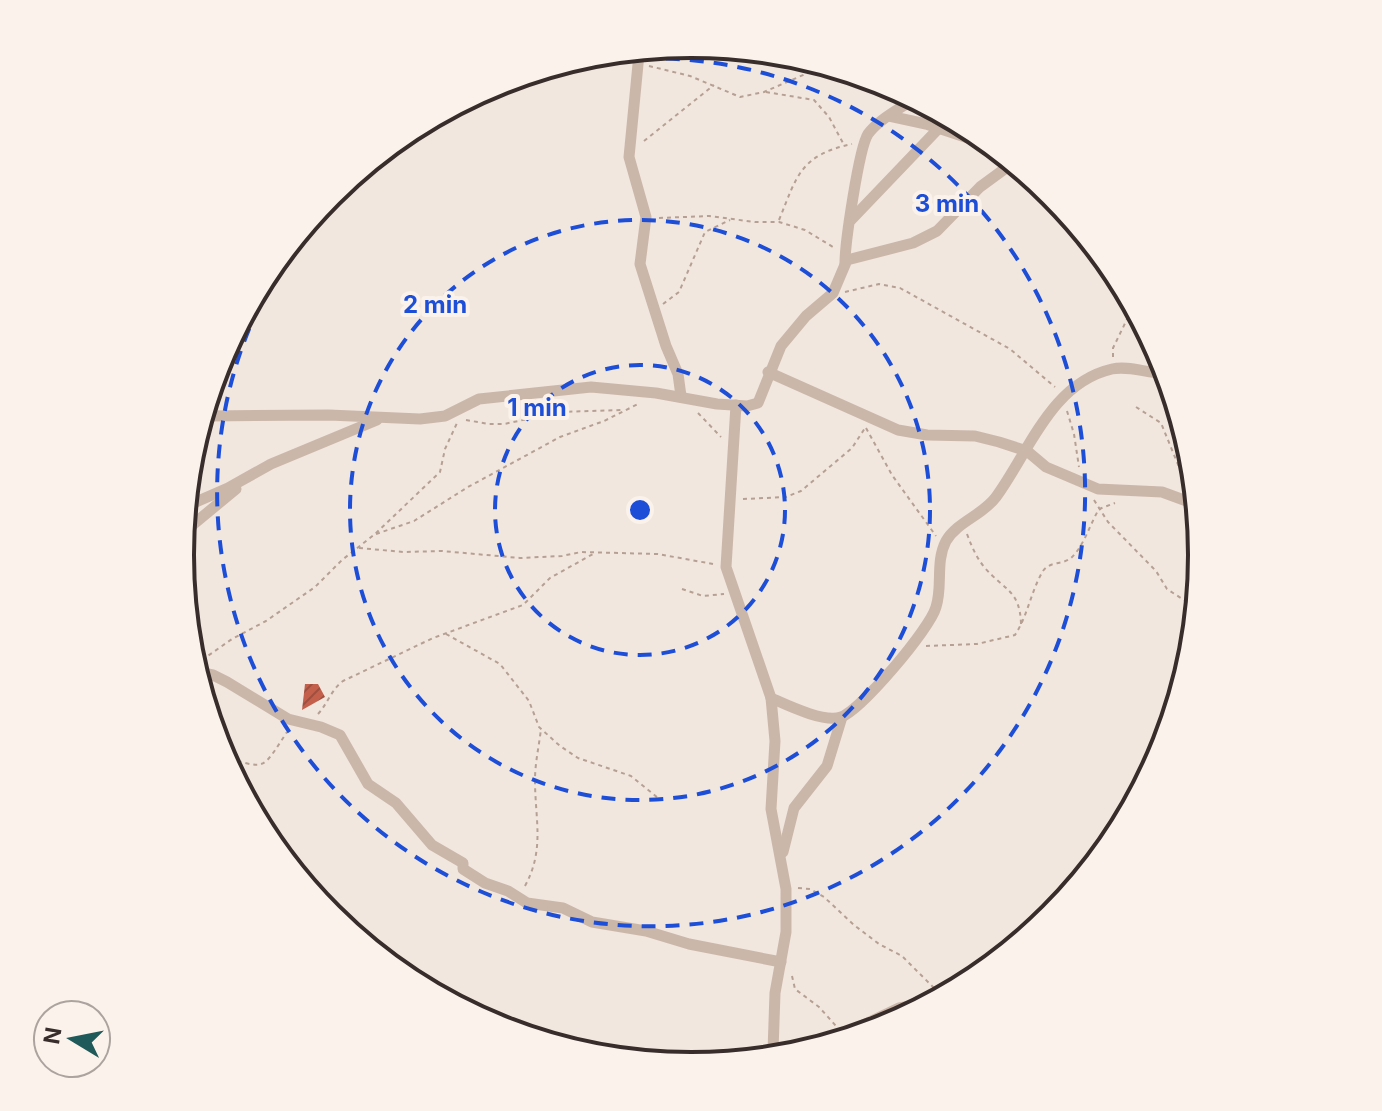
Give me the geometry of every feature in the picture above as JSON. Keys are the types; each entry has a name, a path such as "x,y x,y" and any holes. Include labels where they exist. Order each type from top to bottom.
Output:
{"street":[{"path":"639,61 629,166 646,217 640,264 678,374 681,396"},
{"path":"214,416 420,419 445,416 479,399 591,387 736,405 758,403 781,346 833,293 845,257 867,136 904,106"},
{"path":"889,116 952,132"},
{"path":"851,220 939,128"},
{"path":"845,257 885,252 937,231 980,187 1004,169"},
{"path":"782,856 794,808 827,766 842,717 863,700 913,646 930,622 936,608 944,545 955,531 995,499 1062,398 1081,383 1111,369 1153,372"},
{"path":"768,372 898,430 927,435 975,436 1027,451 1046,467 1098,489 1162,492 1185,500"},
{"path":"736,405 726,567 771,698 775,741 771,809 786,889 786,932 775,993 773,1046"},
{"path":"197,502 228,488 255,471 385,417"},
{"path":"195,523 255,471"},
{"path":"208,674 275,714 340,735 368,784 396,803 424,838 463,863 463,869 485,883 508,891 527,903 563,908 592,922 781,962"},
{"path":"771,698 796,709 842,717"}],"path":[{"path":"643,60 715,85 724,92 740,97 764,92 809,73"},
{"path":"629,146 656,133 715,85"},
{"path":"764,92 814,100 829,117 844,145"},
{"path":"779,222 802,167 828,151 856,143 867,136"},
{"path":"646,217 674,219 709,216 779,222 805,230 845,257"},
{"path":"654,308 675,298 705,232 731,220"},
{"path":"833,293 841,294 879,284 900,288 1010,349 1054,386 1062,398 1074,434 1079,482 1132,549 1156,571 1167,589 1186,601"},
{"path":"1120,368 1113,358 1113,348 1128,318"},
{"path":"375,534 414,521 541,446 604,421 656,393"},
{"path":"681,396 722,439"},
{"path":"1136,407 1161,423 1181,472"},
{"path":"204,659 315,587 334,567 375,534 440,472 451,435 460,419 504,424 561,412 623,410"},
{"path":"730,499 770,498 801,491 852,448 866,428 892,475 929,529 944,545"},
{"path":"913,646 961,646 1015,635 1043,571 1054,563 1070,559 1099,509 1114,504"},
{"path":"964,524 974,552 983,566 1016,597 1021,625"},
{"path":"359,548 520,558 594,553 658,554 726,567"},
{"path":"239,763 260,766 267,761 297,721 317,715 332,691 343,681 445,634 523,605 550,578 594,553"},
{"path":"682,589 703,596 733,592"},
{"path":"445,634 500,664 529,701 541,729 569,753 631,776 658,798"},
{"path":"518,898 532,874 539,848 535,774 541,729"},
{"path":"786,889 810,889 824,897 854,925 902,956 935,989"},
{"path":"781,962 792,976 795,989 819,1007 836,1031"}],"building":[{"path":"305,684 318,684 325,697 302,710"}]}
